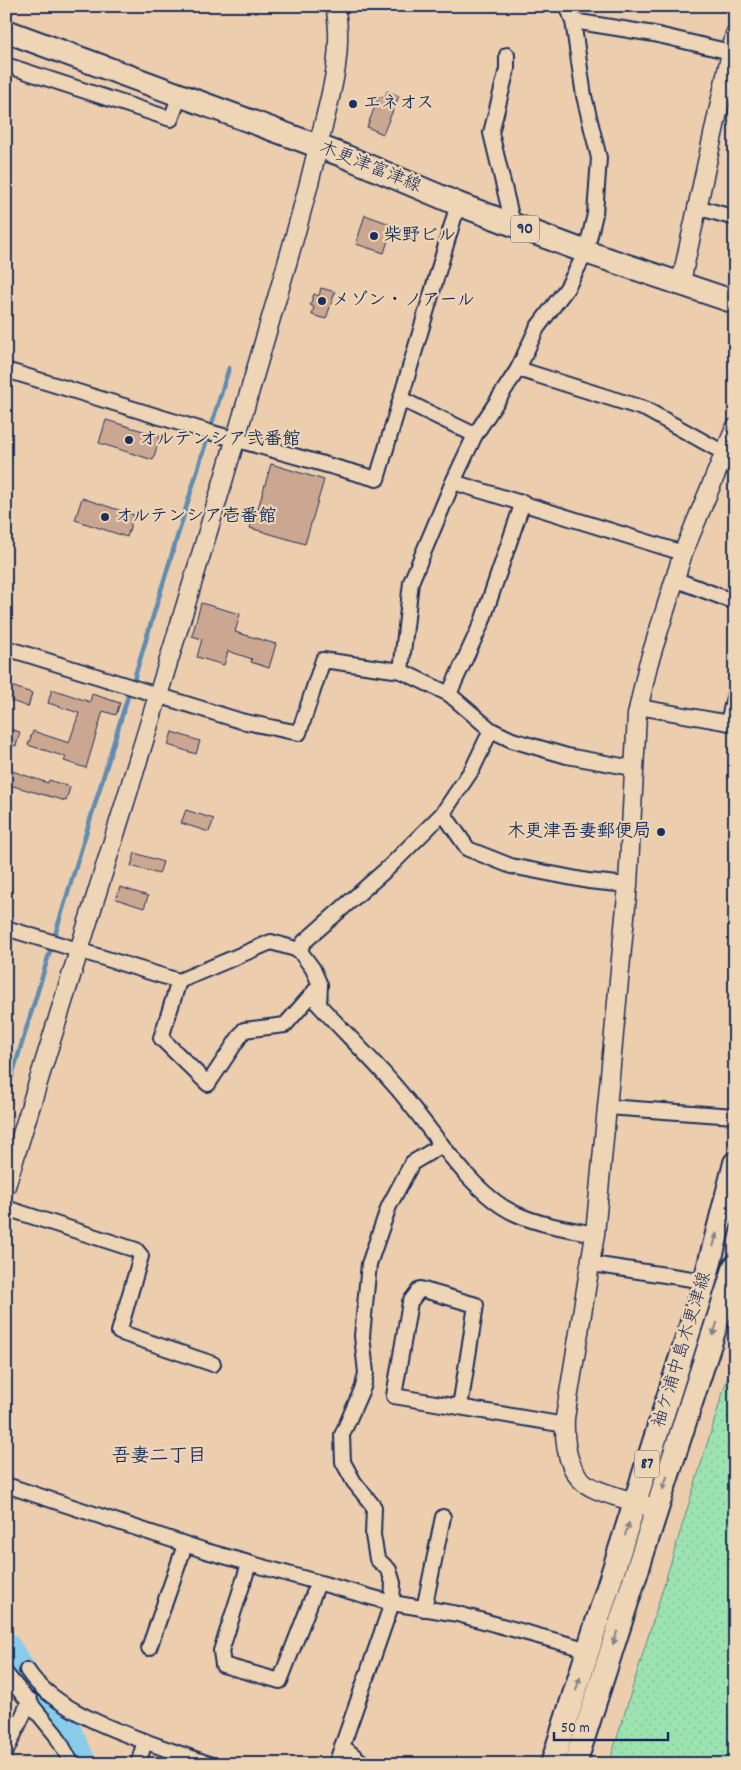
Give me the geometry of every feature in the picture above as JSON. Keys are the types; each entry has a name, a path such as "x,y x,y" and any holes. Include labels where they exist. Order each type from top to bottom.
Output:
{"main road":[{"name":"木更津富津線","path":"6,31 318,146 458,204 586,252 681,282 735,302"},
{"name":"袖ケ浦中島木更津線","path":"552,1764 705,1281 735,1163"},
{"name":"袖ケ浦中島木更津線","path":"575,1764 735,1266"}],"street":[{"path":"6,1186 236,439 312,176 329,105 337,61 338,24 335,6"},
{"path":"401,671 411,582 453,482 474,435 518,369 537,328 567,288 586,252 595,214 599,158 584,96 573,21 567,6"},
{"path":"573,21 654,34 733,53"},
{"path":"681,282 733,53 735,34"},
{"path":"507,55 507,69 492,133 513,224"},
{"path":"6,65 171,119 180,95"},
{"path":"6,370 377,479 458,204"},
{"path":"697,207 735,218"},
{"path":"518,369 645,409 730,457"},
{"path":"400,399 474,435"},
{"path":"656,1509 590,1487 578,1475 569,1459 564,1442 565,1425 592,1264 628,884 639,707 648,665 674,579 683,553 730,457 735,428"},
{"path":"453,482 683,553"},
{"path":"449,694 482,622 522,502"},
{"path":"674,579 735,602"},
{"path":"6,648 242,721 299,733 323,660 401,671 449,694 491,730 531,747 597,762 634,768"},
{"path":"639,707 731,723 735,692"},
{"path":"299,950 304,942 389,866 443,813 474,768 491,730"},
{"path":"443,813 468,849 511,866 588,881 628,884"},
{"path":"6,928 179,981 271,942 299,950 313,969 320,985 319,1005 395,1086 442,1145 485,1193 513,1213 553,1226 595,1234"},
{"path":"179,981 161,1038 208,1084 244,1030 286,1025 320,985"},
{"path":"607,1107 735,1116"},
{"path":"336,1764 392,1603 393,1583 391,1576 389,1570 377,1560 372,1535 374,1507 354,1482 344,1462 342,1435 363,1387 366,1373 362,1336 369,1264 389,1206 412,1163 442,1145"},
{"path":"6,1208 136,1250 141,1256 119,1332 213,1364"},
{"path":"592,1264 705,1281"},
{"path":"460,1407 476,1305 420,1289 410,1302 394,1396 565,1425"},
{"path":"6,1486 250,1564 392,1603 458,1614 589,1650"},
{"path":"424,1609 443,1517"},
{"path":"149,1648 186,1545"},
{"path":"250,1564 221,1651 223,1665 280,1681 318,1583"},
{"path":"27,1670 34,1681 78,1714 209,1764"},
{"path":"6,1674 30,1700 56,1736 72,1764"},
{"path":"6,1751 30,1700"},
{"path":"138,1764 146,1741"},
{"path":"342,1746 364,1764"}],"green space":[{"path":"735,1351 735,1764 609,1764 728,1376"}],"building":[{"path":"387,91 399,96 383,134 367,127 379,96 385,98"},
{"name":"柴野ビル","path":"365,215 390,224 389,227 392,228 384,253 356,244"},
{"name":"メゾン・ノアール","path":"321,288 335,292 326,319 312,315 314,307 310,305 314,294 319,296"},
{"name":"オルテンシア弐番館","path":"106,420 160,436 153,460 99,443"},
{"path":"271,464 324,480 305,544 250,528 255,512 257,512"},
{"name":"オルテンシア壱番館","path":"82,498 134,515 127,537 75,520"},
{"path":"201,603 240,614 235,632 276,644 269,668 251,662 252,659 228,651 224,665 197,657 202,639 192,636"},
{"path":"11,686 32,693 28,707 6,699"},
{"path":"52,689 90,702 92,694 120,703 116,715 103,711 86,768 64,761 66,757 28,745 33,731 69,743 79,713 48,703"},
{"path":"6,728 20,732 16,746 6,743"},
{"path":"172,732 200,741 196,754 168,745"},
{"path":"6,769 48,783 49,780 70,787 66,801 6,784"},
{"path":"186,810 214,819 209,832 181,823"},
{"path":"135,853 163,862 159,874 131,866"},
{"path":"120,887 148,896 144,908 116,899"}],"waterway":[{"path":"212,423 229,368"},
{"path":"134,679 206,442"},
{"path":"6,1095 128,696"},
{"path":"6,1646 30,1683 60,1715 83,1764"}],"place":[{"name":"エネオス","path":"353,104"},
{"name":"柴野ビル","path":"374,236"},
{"name":"メゾン・ノアール","path":"322,301"},
{"name":"オルテンシア弐番館","path":"129,440"},
{"name":"オルテンシア壱番館","path":"105,517"},
{"name":"木更津吾妻郵便局","path":"661,832"}],"district":[{"name":"吾妻二丁目","path":"159,1457"}]}
